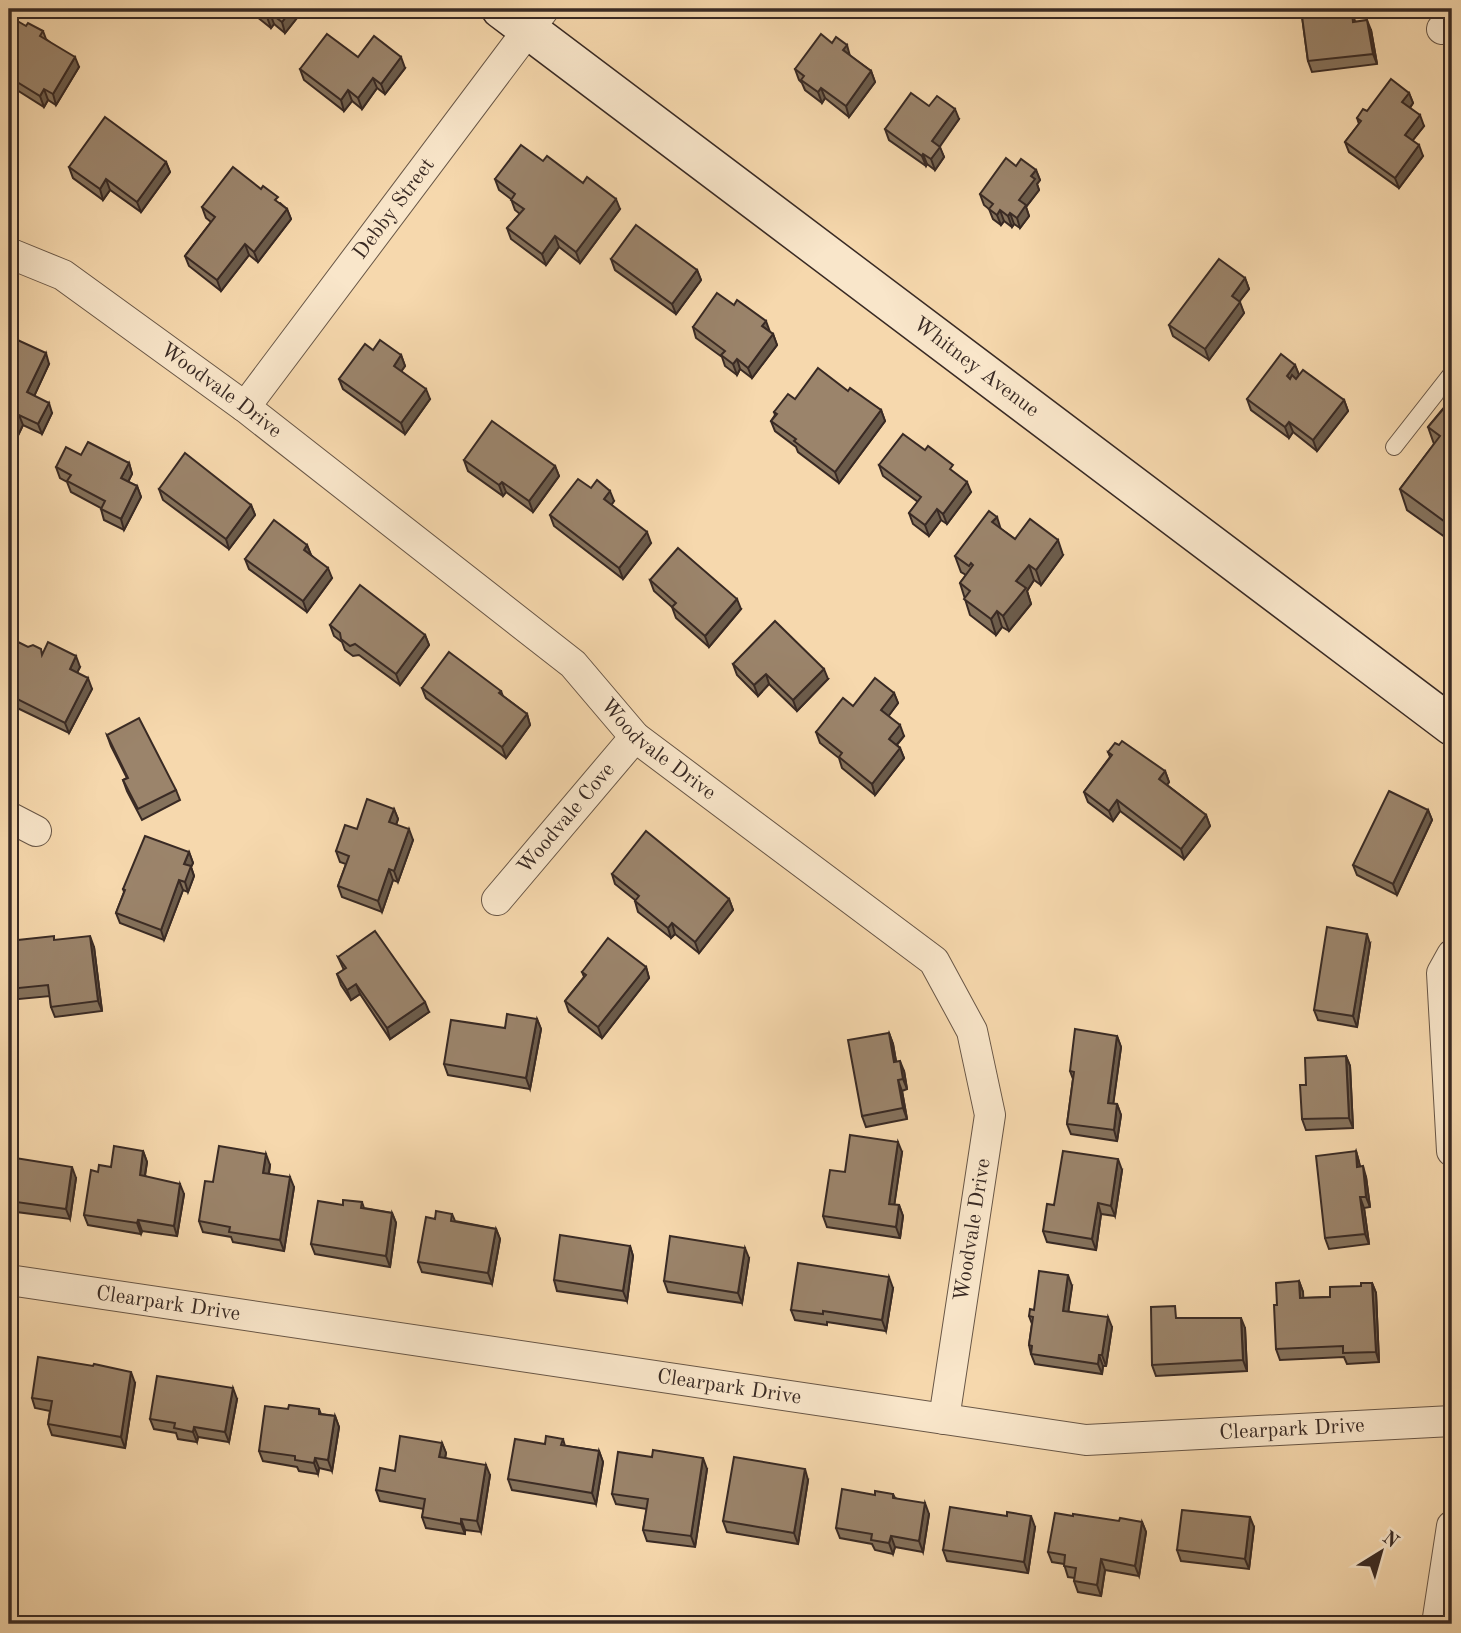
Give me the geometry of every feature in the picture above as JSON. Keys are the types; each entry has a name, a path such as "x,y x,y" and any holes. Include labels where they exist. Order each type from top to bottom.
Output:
{"main road":[{"name":"Whitney Avenue","path":"524,15 1452,726"}],"street":[{"name":"Debby Street","path":"245,407 524,15"},
{"name":"Woodvale Drive","path":"9,253 63,275 245,407 573,664 635,737 934,961 972,1031 990,1115 944,1419"},
{"name":"Woodvale Cove","path":"497,900 635,737"},
{"path":"9,817 36,831"},
{"path":"1452,955 1442,973 1452,1151"},
{"name":"Clearpark Drive","path":"9,1280 1086,1440 1452,1421"},
{"path":"1437,1624 1452,1526"}],"lane":[{"path":"1394,447 1452,373"}],"building":[{"path":"256,9 292,9 282,22 270,13 267,17"},
{"path":"1301,9 1343,9 1343,13 1352,12 1353,22 1367,20 1373,54 1308,61"},
{"path":"14,19 43,31 40,36 75,57 53,94 44,89 40,96 9,77 9,28"},
{"path":"327,34 358,57 374,36 401,57 381,84 373,78 358,98 348,90 341,100 300,69"},
{"path":"821,34 832,43 836,37 847,45 843,50 871,71 846,106 821,88 818,92 801,80 804,76 795,69"},
{"path":"1391,79 1409,93 1402,102 1420,115 1405,135 1419,145 1395,178 1345,142 1361,121 1357,118 1363,109 1367,111"},
{"path":"911,93 929,106 937,96 955,109 932,141 940,147 931,159 923,154 922,156 885,129"},
{"path":"105,117 166,162 137,202 106,179 100,189 69,167"},
{"path":"521,145 543,161 547,156 583,183 587,177 616,199 576,252 555,236 542,254 507,228 524,209 511,200 515,194 495,179"},
{"path":"1006,158 1016,166 1021,159 1036,170 1031,176 1035,179 1019,200 1026,205 1017,218 1000,210 997,215 989,209 993,204 980,194"},
{"path":"233,167 261,189 263,186 278,197 275,200 287,209 254,252 245,244 217,280 185,256 215,217 202,207"},
{"path":"636,225 697,270 672,304 611,259"},
{"path":"1219,259 1245,278 1232,296 1240,302 1205,349 1169,325"},
{"path":"717,293 734,305 737,300 766,321 762,326 773,334 748,368 737,359 733,364 721,355 725,351 693,327"},
{"path":"11,337 46,353 27,392 49,403 38,424 19,415 9,435 9,341"},
{"path":"380,340 401,355 394,366 426,389 401,423 339,379 365,344 373,350"},
{"path":"1281,354 1295,365 1287,376 1290,379 1292,375 1296,379 1303,370 1344,400 1313,440 1289,422 1285,427 1247,399"},
{"path":"818,368 848,391 850,388 881,410 835,472 771,421 777,414 774,412 788,394 795,399"},
{"path":"1452,386 1452,527 1400,489 1440,436 1428,427 1450,401 1444,397"},
{"path":"492,421 555,466 529,501 502,482 499,485 464,460"},
{"path":"903,434 925,450 928,446 953,465 950,469 967,482 943,514 937,509 925,525 909,513 921,497 879,465"},
{"path":"88,442 129,463 121,478 137,486 121,519 101,509 105,501 67,481 71,475 56,467 66,447 81,455"},
{"path":"185,453 251,505 226,539 159,489"},
{"path":"578,479 591,488 597,480 610,491 604,499 647,532 619,568 550,515"},
{"path":"989,511 997,517 992,522 1015,539 1030,519 1058,540 1036,570 1029,565 1016,581 1026,588 1003,616 997,611 991,619 964,599 970,591 960,583 973,565 971,563 969,566 955,556"},
{"path":"274,520 307,545 304,550 328,568 303,601 245,559"},
{"path":"678,548 737,599 705,636 672,607 676,603 650,580"},
{"path":"360,585 425,635 396,674 355,644 350,646 330,625"},
{"path":"775,621 824,669 793,700 766,674 754,685 733,664"},
{"path":"14,640 28,647 33,645 41,649 42,655 48,642 76,656 70,669 88,678 65,723 9,695 9,650"},
{"path":"449,652 527,714 502,747 422,688"},
{"path":"875,678 894,693 881,710 900,725 889,739 900,748 872,784 839,757 842,753 816,732 843,698 853,706"},
{"path":"139,718 176,790 138,809 123,780 128,778 107,735"},
{"path":"1122,741 1165,771 1159,779 1206,815 1181,849 1117,800 1109,811 1084,792 1112,755 1108,752 1115,743 1119,745"},
{"path":"1389,791 1428,810 1393,884 1353,865"},
{"path":"367,799 394,809 389,822 409,829 394,871 389,869 378,901 338,886 349,856 336,851 345,825 357,829"},
{"path":"646,831 729,899 695,942 672,923 668,928 635,901 639,896 612,874"},
{"path":"145,836 189,852 184,864 191,866 185,882 179,880 161,930 116,913"},
{"path":"1327,927 1367,934 1353,1016 1314,1010"},
{"path":"375,931 425,1002 387,1028 356,984 347,990 337,974 346,968 338,957"},
{"path":"54,936 54,940 90,936 98,1001 51,1007 48,985 9,989 9,941"},
{"path":"608,938 646,967 598,1027 565,1001 586,975 582,972"},
{"path":"507,1014 537,1019 526,1078 444,1064 451,1020 505,1028"},
{"path":"1075,1029 1117,1036 1108,1103 1117,1104 1114,1130 1067,1124 1074,1072 1070,1071"},
{"path":"889,1033 894,1062 900,1061 903,1079 898,1080 903,1108 862,1116 848,1040"},
{"path":"1346,1056 1349,1118 1302,1119 1300,1085 1306,1085 1305,1058"},
{"path":"850,1135 898,1142 889,1204 899,1205 896,1227 823,1216 830,1170 845,1172"},
{"path":"114,1146 143,1151 140,1175 180,1184 174,1226 84,1215 91,1170 98,1172 99,1165 111,1167"},
{"path":"219,1146 266,1154 263,1173 290,1177 280,1240 229,1232 230,1227 199,1221 205,1181 213,1182"},
{"path":"1063,1151 1118,1159 1111,1206 1098,1203 1092,1239 1043,1231 1047,1204 1054,1205"},
{"path":"1356,1151 1357,1167 1363,1166 1366,1197 1360,1197 1365,1234 1325,1238 1316,1156"},
{"path":"9,1157 72,1167 66,1209 9,1201"},
{"path":"343,1200 362,1202 361,1208 392,1213 386,1256 311,1244 318,1201 343,1205"},
{"path":"436,1211 452,1214 451,1221 496,1229 488,1273 418,1262 426,1217 435,1219"},
{"path":"560,1235 630,1246 623,1291 554,1280"},
{"path":"670,1236 745,1248 738,1293 664,1281"},
{"path":"798,1263 889,1277 882,1320 823,1311 823,1314 791,1310"},
{"path":"1039,1271 1068,1275 1063,1311 1108,1317 1098,1364 1031,1354 1032,1346 1029,1345 1033,1317 1029,1316 1030,1309 1034,1310"},
{"path":"1299,1281 1300,1298 1330,1297 1330,1287 1372,1283 1376,1352 1343,1353 1343,1346 1276,1349 1276,1283"},
{"path":"1175,1306 1176,1318 1241,1318 1243,1360 1152,1365 1151,1307"},
{"path":"38,1357 131,1372 121,1437 48,1424 52,1401 32,1398"},
{"path":"157,1376 233,1388 225,1432 194,1427 193,1432 174,1428 175,1423 150,1419"},
{"path":"289,1405 319,1409 319,1414 335,1416 328,1460 315,1458 314,1463 295,1460 295,1456 259,1451 265,1406 288,1409"},
{"path":"400,1436 442,1443 439,1457 486,1465 477,1521 461,1519 461,1524 422,1517 425,1499 376,1490 380,1468 395,1471"},
{"path":"546,1436 563,1439 561,1445 599,1451 592,1493 508,1479 515,1439 545,1444"},
{"path":"653,1450 703,1458 691,1536 643,1530 648,1499 612,1494 618,1452 652,1457"},
{"path":"734,1457 805,1469 794,1533 723,1521"},
{"path":"842,1489 875,1495 875,1491 893,1494 893,1498 925,1503 919,1541 891,1536 889,1543 871,1540 872,1534 836,1528"},
{"path":"950,1507 1007,1516 1007,1512 1031,1516 1024,1562 943,1550"},
{"path":"1182,1510 1250,1517 1245,1559 1177,1550"},
{"path":"1055,1513 1142,1522 1135,1566 1101,1559 1097,1585 1074,1581 1076,1568 1064,1566 1065,1555 1048,1552"}]}
